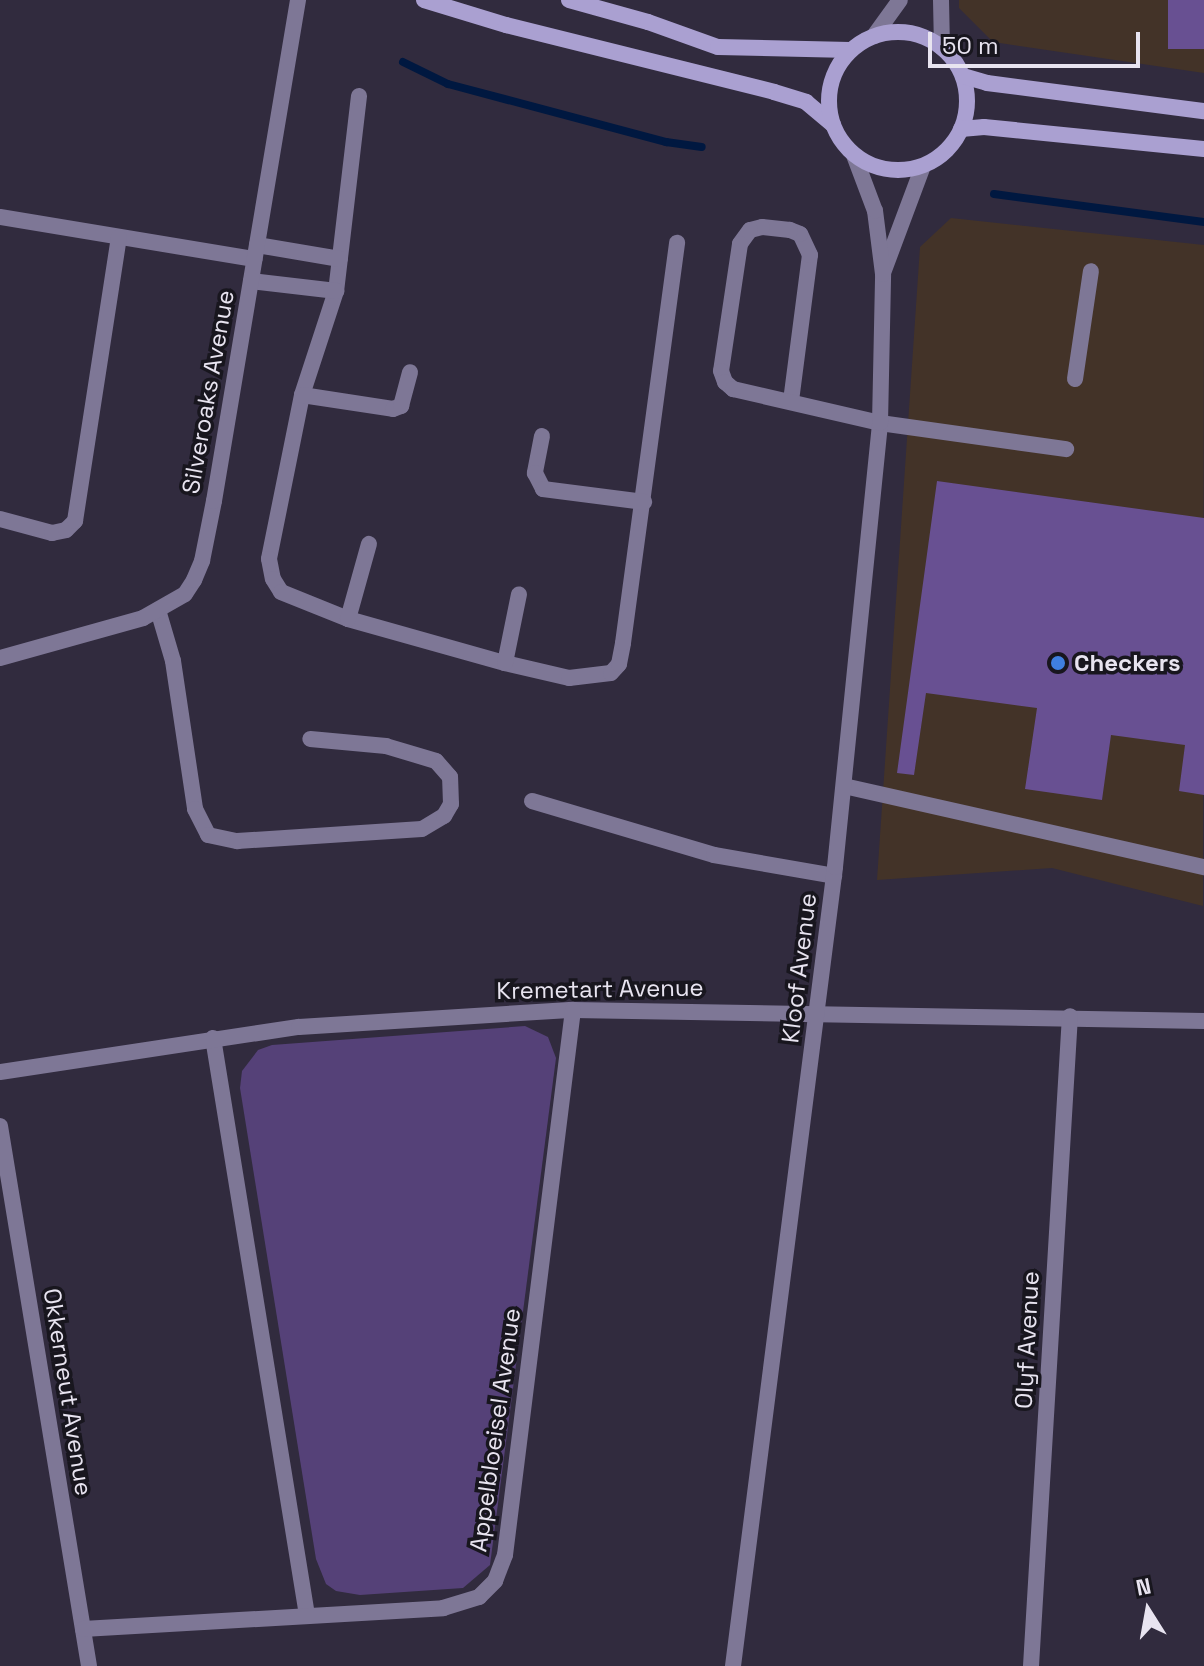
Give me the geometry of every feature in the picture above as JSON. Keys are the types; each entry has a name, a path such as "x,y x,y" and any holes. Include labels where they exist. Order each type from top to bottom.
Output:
{"street":[{"name":"Silveroaks Avenue","path":"0,658 158,610 185,594 202,561 298,0"},
{"path":"424,0 506,25 806,102 833,125 854,155 887,169 923,166 939,157 961,129 967,112 963,76 942,48 909,32 874,36 850,50 835,72 830,90 833,125"},
{"path":"569,0 648,22 718,47 850,50"},
{"path":"874,36 900,0"},
{"path":"941,0 942,48"},
{"path":"963,76 987,83 1204,111"},
{"path":"359,96 336,291 302,395 269,559 273,579 281,592 348,619 505,663 569,678 611,673 619,664 623,643 677,243"},
{"path":"961,129 984,127 1204,149"},
{"name":"Kloof Avenue","path":"733,1666 818,1012 880,423 883,274 875,211 854,155"},
{"name":"Kloof Avenue","path":"883,274 923,166"},
{"path":"0,217 119,237 340,259"},
{"path":"791,401 811,271 810,255 800,234 762,227 750,230 740,244 721,371 725,382 733,389 880,423 1066,449"},
{"path":"0,519 52,533 66,530 75,521 119,237"},
{"path":"1075,379 1091,271"},
{"path":"251,281 336,291"},
{"path":"302,395 393,409 401,406 410,372"},
{"path":"542,436 535,473 543,489 644,502"},
{"path":"348,619 369,544"},
{"path":"505,663 519,594"},
{"path":"158,610 173,661 195,809 208,835 237,841 422,829 444,816 451,804 450,777 436,761 370,743 310,739"},
{"path":"844,786 1204,867"},
{"path":"532,801 714,855 834,876"},
{"name":"Kremetart Avenue","path":"0,1072 299,1027 573,1010 1070,1016 1204,1021"},
{"name":"Appelbloeisel Avenue","path":"83,1629 443,1608 479,1597 495,1581 505,1555 573,1010"},
{"name":"Olyf Avenue","path":"1031,1666 1070,1016"},
{"path":"213,1038 307,1615"},
{"name":"Okkerneut Avenue","path":"0,1126 89,1666"}],"shaded area":[{"path":"959,0 1204,0 1204,73 993,42 959,8"},
{"path":"951,218 1204,245 1203,906 1052,868 877,880 920,247"},
{"path":"525,1026 548,1037 556,1058 490,1565 463,1588 360,1595 336,1591 326,1584 316,1559 240,1088 242,1071 258,1050 272,1045"}],"building":[{"path":"1168,0 1204,0 1204,49 1168,49"},
{"name":"Checkers","path":"937,481 1204,518 1204,795 1179,791 1185,745 1111,735 1102,800 1025,789 1037,708 926,693 914,775 897,773"}],"waterway":[{"path":"403,62 448,84 666,142 702,147"},
{"path":"994,194 1204,222"}],"place":[{"name":"Checkers","path":"1058,663"}]}
